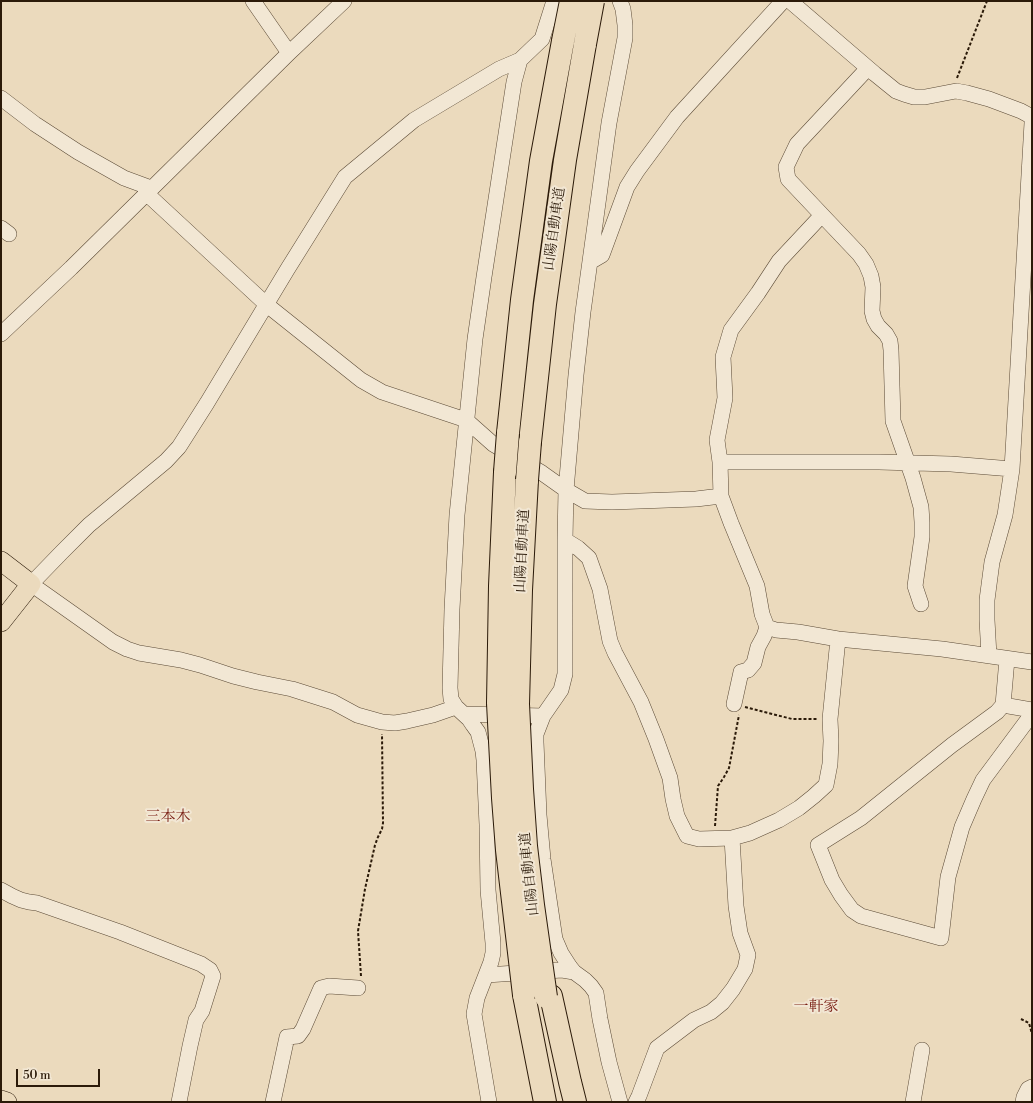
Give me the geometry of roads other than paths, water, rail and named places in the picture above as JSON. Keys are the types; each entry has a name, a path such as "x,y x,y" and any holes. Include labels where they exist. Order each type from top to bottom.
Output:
{"highway":[{"name":"山陽自動車道","path":"549,996 533,905 526,846 523,803 508,703 500,586 508,433 522,300 540,169 571,1"},
{"name":"山陽自動車道","path":"545,1102 524,995 507,850 503,798 508,703 521,590 530,442 545,304 565,160 593,1"},
{"path":"524,995 536,1102"},
{"path":"549,996 566,1102"},
{"path":"549,996 575,1102"}],"main road":[{"path":"1,561 28,582 1,622"},
{"path":"1,1100 7,1102"}],"street":[{"path":"1,334 71,268 289,53 344,1"},
{"path":"542,39 554,1"},
{"path":"543,716 460,711 396,723 382,722 357,715 332,702 292,689 233,676 181,660 140,653 127,649 113,642 28,582 61,553 89,525 166,461 179,447 208,403 265,303 345,177 414,120 499,69 520,60 542,39 598,1"},
{"path":"620,1 626,25 625,38 609,123 583,312 566,490 565,674 561,690 543,716 536,734 539,815 543,859 555,939 561,953 574,972 585,980 596,993 609,1062 620,1102"},
{"path":"590,262 602,255 627,187 677,116 783,1"},
{"path":"790,1 896,91 914,97 925,97 953,92 967,93 989,99 1032,117"},
{"path":"258,3 289,53"},
{"path":"489,1102 474,1014 477,998 492,958 493,943 488,890 484,760 478,732 451,699 452,609 457,515 466,420 484,277 514,82 520,60"},
{"path":"868,68 797,144 786,167 788,179 859,254 866,264 871,276 873,287 872,311 874,319 890,341 893,421 921,506 922,537 915,586 921,604"},
{"path":"1,98 35,124 78,152 149,191 173,220 265,303 361,380 382,392 466,420 493,444 585,501 612,502 696,499 721,496"},
{"path":"989,656 987,600 992,562 1005,515 1012,469 1032,123"},
{"path":"734,704 741,672 748,670 754,663 758,647 767,627 762,614 757,586 730,523 721,496 720,462 717,440 725,398 723,358 731,330 779,261 822,215"},
{"path":"720,462 951,464 1012,469"},
{"path":"565,540 578,548 589,558 600,589 610,641 641,702 656,739 670,778 673,799 678,816 687,836 699,839 732,838 750,833 779,820 799,808 826,785 830,764 830,719 838,639"},
{"path":"767,627 776,630 838,639 942,649 1032,662"},
{"path":"1007,659 1003,705 997,712 952,745 861,818 818,844 832,880 852,910 866,917 941,938 948,877 962,827 983,780 1032,714"},
{"path":"1003,705 1032,710"},
{"path":"636,1102 657,1048 694,1020 716,1008 726,998 745,969 748,955 740,933 736,906 732,838"},
{"path":"1,890 21,900 45,906 120,932 201,964 210,970 214,976 202,1011 196,1020 179,1102"},
{"path":"486,975 562,970 574,972"},
{"path":"272,1102 287,1037 298,1036 304,1029 321,988 329,986 358,988"},
{"path":"913,1102 922,1050"},
{"path":"1023,1102 1028,1089 1032,1087"}],"district":[{"name":"三本木","path":"168,817"},
{"name":"一軒家","path":"816,1007"}]}
